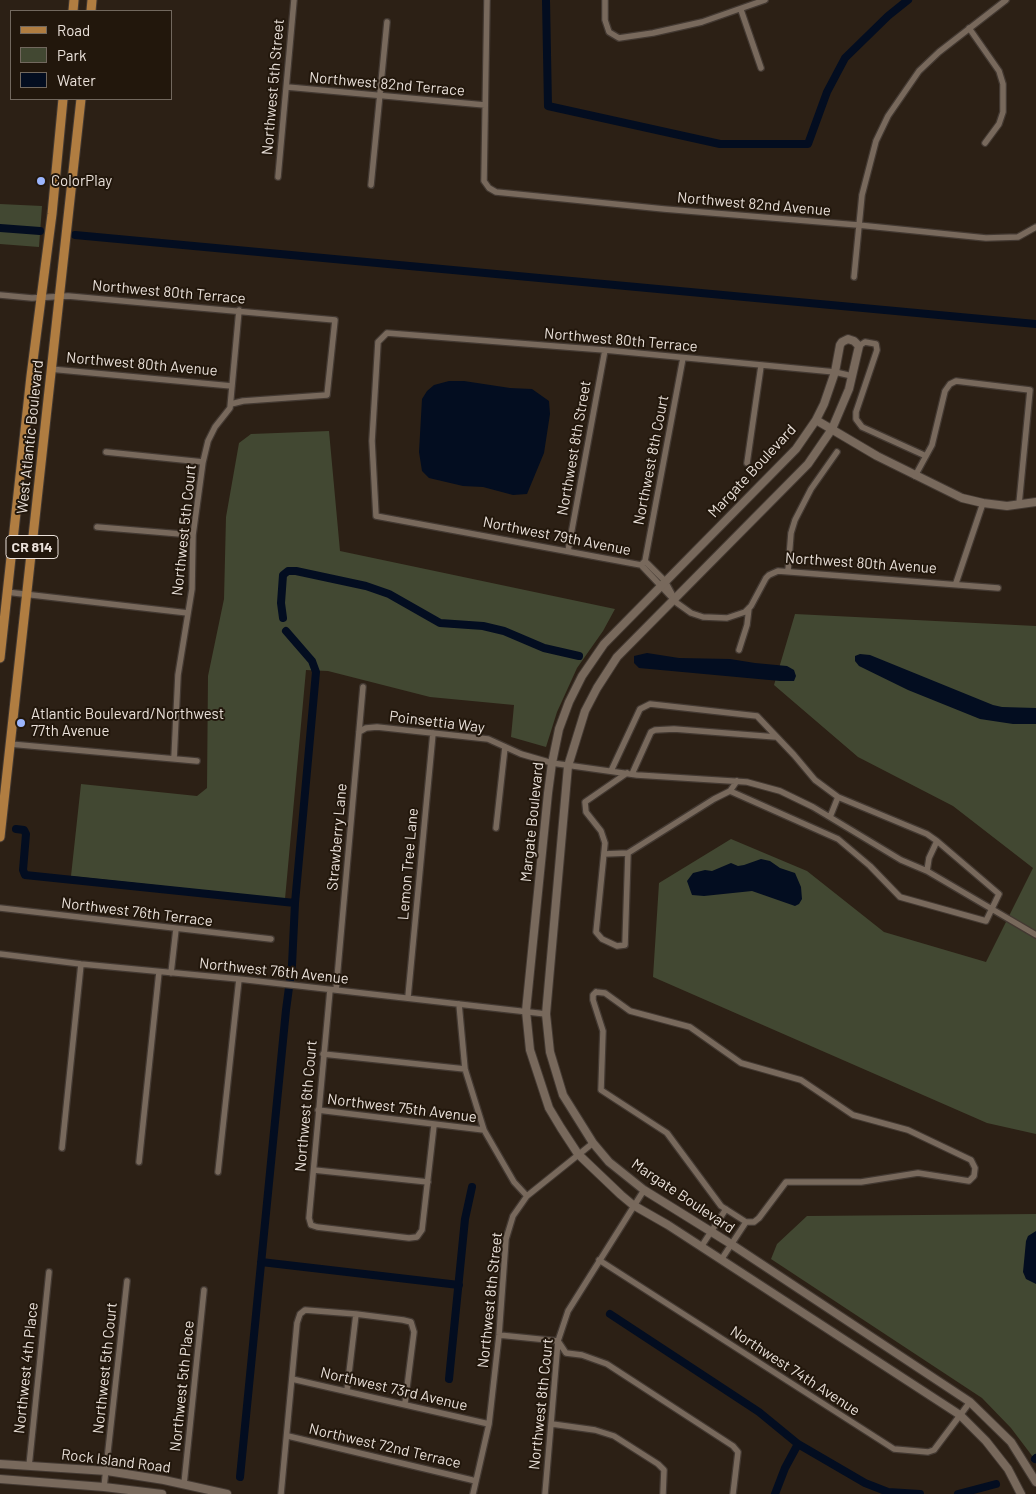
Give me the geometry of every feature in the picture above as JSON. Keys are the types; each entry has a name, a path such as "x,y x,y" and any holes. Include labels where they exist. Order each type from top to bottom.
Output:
{"main road":[{"name":"West Atlantic Boulevard","path":"0,658 6,592 52,214 64,100"},
{"name":"West Atlantic Boulevard","path":"0,837 4,767 10,744 28,595 50,369 81,100"}],"street":[{"name":"Northwest 5th Street","path":"278,177 294,0"},
{"path":"485,106 487,0"},
{"path":"605,0 605,20 609,32 619,38 653,33 702,22 741,10 765,0"},
{"path":"854,277 858,225 867,170 876,141 888,116 919,71 939,52 1006,0"},
{"path":"741,10 761,68"},
{"path":"371,185 387,22"},
{"path":"969,28 999,71 1003,84 1003,112 999,124 985,144"},
{"name":"Northwest 82nd Terrace","path":"286,87 485,106"},
{"name":"Northwest 82nd Avenue","path":"485,106 484,181 489,188 496,192 986,238 1018,237 1036,227"},
{"name":"Northwest 80th Terrace","path":"0,295 32,298 59,295 335,320 327,395 243,401 231,404"},
{"path":"231,404 239,310"},
{"name":"Northwest 80th Terrace","path":"376,516 372,441 378,342 387,333 605,350 835,372 852,376"},
{"name":"Margate Boulevard","path":"1021,1494 1008,1469 986,1441 960,1416 701,1247 633,1205 578,1154 549,1108 530,1050 526,1011 552,763 559,729 569,702 582,676 604,644 796,448 816,420 824,404 835,372 842,342 848,339 858,346 844,402 832,429 808,464 617,657 596,688 585,711 568,766 546,1014 550,1052 563,1095 593,1143 609,1162 644,1190 731,1244 970,1402 1011,1442 1036,1482"},
{"path":"858,346 865,342 876,344 877,350 856,412 856,419 862,426 926,456"},
{"name":"Northwest 8th Street","path":"568,551 605,350"},
{"name":"Northwest 8th Court","path":"643,563 683,358"},
{"path":"747,463 761,366"},
{"name":"Northwest 80th Avenue","path":"50,369 232,386"},
{"path":"915,476 932,445 945,391 950,384 956,381 1030,390 1019,504"},
{"name":"Northwest 5th Court","path":"174,759 178,675 192,589 193,535 203,462 208,441 231,404"},
{"path":"816,420 877,456 962,498 1007,506 1036,502"},
{"path":"106,452 203,462"},
{"path":"788,571 791,533 795,520 810,489 837,452"},
{"name":"Northwest 80th Avenue","path":"956,583 983,503"},
{"name":"Northwest 79th Avenue","path":"376,516 643,563 674,598"},
{"path":"97,527 193,535"},
{"name":"Northwest 80th Avenue","path":"739,650 747,625 749,608 763,583 770,575 778,571 956,583 998,588"},
{"path":"6,592 188,613"},
{"path":"674,598 691,613 703,617 727,618 737,616 749,608"},
{"name":"Strawberry Lane","path":"333,990 363,686"},
{"path":"611,771 640,709 650,704 757,716 815,780 838,796 927,834 937,841 999,894 993,910 986,922 900,897 870,866 838,839 730,791"},
{"name":"Poinsettia Way","path":"359,732 366,728 377,727 488,740 521,754 568,766 629,774 747,782 780,791 830,817 901,860 927,872 1036,935"},
{"path":"628,853 625,945 617,946 602,939 596,932 605,843 600,831 586,812 585,802 629,774 651,732 655,730 674,729 776,737"},
{"name":"Lemon Tree Lane","path":"408,997 433,733"},
{"path":"10,744 197,760"},
{"path":"496,828 505,747"},
{"path":"604,854 628,853 730,791 737,781"},
{"path":"830,817 838,796"},
{"path":"927,872 929,858 937,841"},
{"name":"Northwest 76th Terrace","path":"0,908 271,939"},
{"path":"170,973 176,929"},
{"name":"Northwest 76th Avenue","path":"0,954 408,997 546,1014"},
{"path":"62,1148 81,964"},
{"path":"139,1162 159,972"},
{"path":"218,1172 238,979"},
{"name":"Northwest 6th Court","path":"333,990 323,1054 309,1218 310,1225 409,1238 417,1236 422,1230 428,1182"},
{"path":"596,992 605,993 630,1011 690,1027 741,1063 801,1080 854,1115 908,1130 972,1160 975,1168 974,1176 969,1181 918,1173 860,1182 786,1182 759,1218 754,1222 746,1222 721,1206 667,1132 601,1090 603,1031 593,1000 596,992"},
{"path":"459,1004 465,1069 484,1130 514,1182 528,1196"},
{"path":"323,1054 465,1069"},
{"name":"Northwest 75th Avenue","path":"318,1110 484,1130"},
{"path":"314,1170 428,1182 434,1125"},
{"name":"Northwest 8th Street","path":"473,1494 489,1424 499,1335 506,1239 513,1216 528,1196 593,1143"},
{"name":"Northwest 8th Court","path":"545,1494 558,1342 568,1311 644,1190"},
{"path":"701,1247 726,1209"},
{"path":"721,1260 746,1222"},
{"name":"Northwest 74th Avenue","path":"599,1260 894,1450 928,1452 934,1450 970,1402"},
{"name":"Northwest 4th Place","path":"29,1466 49,1272"},
{"name":"Northwest 5th Court","path":"104,1487 127,1281"},
{"name":"Northwest 5th Place","path":"184,1484 204,1290"},
{"path":"281,1494 288,1436 297,1323 300,1314 305,1310 356,1314 411,1322 414,1332 405,1404"},
{"path":"347,1390 356,1314"},
{"path":"499,1335 558,1342 566,1353 607,1364 733,1446 738,1452 733,1494"},
{"name":"Northwest 73rd Avenue","path":"292,1379 347,1390 489,1424"},
{"path":"552,1424 595,1430 614,1436 658,1464 664,1470 663,1494"},
{"name":"Northwest 72nd Terrace","path":"288,1436 476,1481"},
{"name":"Rock Island Road","path":"0,1464 107,1471 184,1484 226,1494"},
{"name":"Rock Island Road","path":"0,1479 104,1487 162,1494"}],"green space":[{"path":"0,204 42,206 39,247 0,244"},
{"path":"329,431 340,551 615,609 603,631 577,668 557,712 546,747 511,737 514,705 430,697 328,671 306,670 285,899 71,876 81,784 197,796 207,788 208,676 224,599 226,517 239,443 251,434"},
{"path":"795,614 1036,626 1036,1134 987,1123 653,977 659,883 731,839 807,871 884,932 986,962 1033,868 953,806 858,757 774,685"},
{"path":"1036,1214 1036,1461 1011,1428 982,1398 771,1259 777,1244 807,1216"}],"water":[{"path":"449,381 532,389 549,401 550,414 544,453 527,494 513,495 483,487 463,486 429,478 422,471 419,452 422,399 434,385"},
{"path":"647,653 679,658 730,659 787,666 794,670 796,676 794,681 780,681 639,668 634,663 634,656"},
{"path":"860,654 870,655 993,705 1036,708 1036,724 1013,724 980,719 908,690 859,666 855,661 855,656"},
{"path":"761,859 770,861 780,868 795,873 801,887 802,899 799,904 795,906 752,891 704,896 692,895 687,881 693,873 705,870 712,871 731,863 738,866 744,865"},
{"path":"1036,1231 1036,1284 1026,1279 1023,1272 1026,1241 1028,1236"}],"waterway":[{"path":"546,0 548,106 720,144 808,144 827,92 845,58 888,16 908,0"},
{"path":"0,228 40,231"},
{"path":"75,235 1036,324"},
{"path":"283,618 281,603 283,575 288,571 296,571 366,586 389,594 440,623 483,626 504,631 544,648 579,656"},
{"path":"240,1477 292,965 295,903 316,672 312,661 286,631"},
{"path":"16,829 24,830 26,834 23,870 25,875 295,903"},
{"path":"449,1379 465,1219 472,1187"},
{"path":"261,1262 459,1285"},
{"path":"610,1314 759,1412 798,1444 865,1483 888,1492 920,1494"},
{"path":"775,1494 785,1468 798,1444"},
{"path":"958,1494 996,1484"}],"place":[{"name":"ColorPlay","path":"41,181"},
{"name":"Atlantic Boulevard/Northwest 77th Avenue","path":"21,723"}]}
